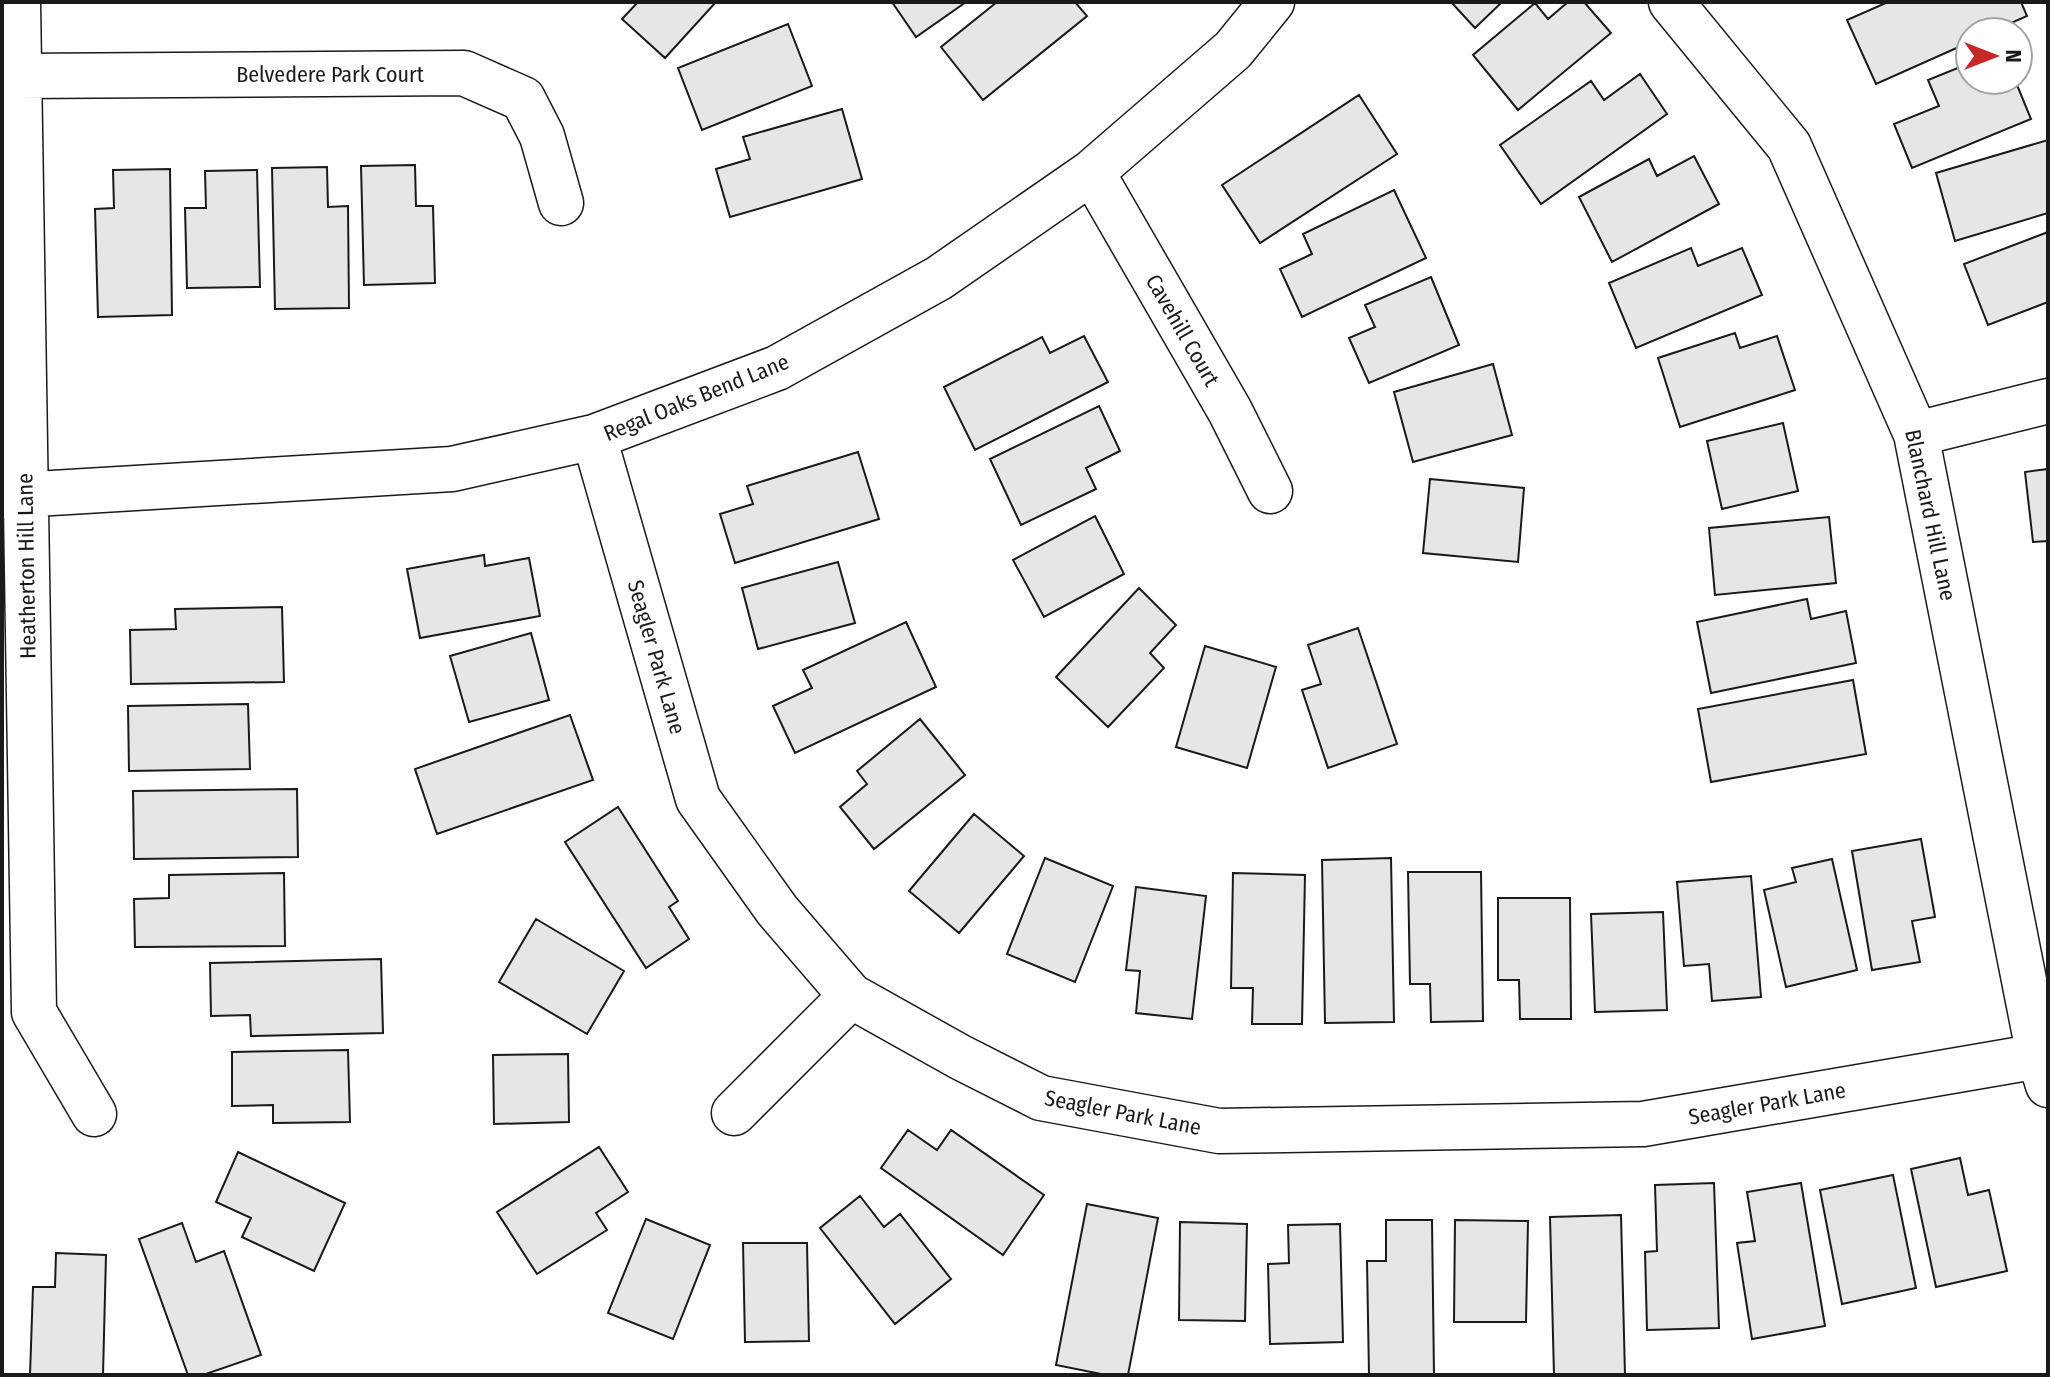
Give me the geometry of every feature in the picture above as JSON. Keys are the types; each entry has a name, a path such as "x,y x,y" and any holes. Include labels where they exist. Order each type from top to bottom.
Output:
{"street":[{"name":"Heatherton Hill Lane","path":"18,2 14,496 34,1012 94,1114"},
{"name":"Regal Oaks Bend Lane","path":"14,496 452,469 594,437 777,368 939,278 1092,172 1233,50 1272,2"},
{"name":"Blanchard Hill Lane","path":"1671,2 1789,146 1916,434 2044,1071"},
{"name":"Belvedere Park Court","path":"19,76 464,73 523,99 542,136 561,203"},
{"name":"Cavehill Court","path":"1092,172 1230,411 1270,491"},
{"path":"1916,434 2048,401"},
{"name":"Seagler Park Lane","path":"594,437 698,799 777,910 851,996 1041,1098 1219,1131 1643,1124 2044,1071"},
{"path":"734,1113 851,996"}],"building":[{"path":"638,2 716,2 665,58 622,19"},
{"path":"892,2 966,2 916,37"},
{"path":"997,2 1075,2 1087,16 983,100 941,47"},
{"path":"1451,2 1502,2 1475,28"},
{"path":"1568,2 1584,2 1611,33 1518,110 1473,55 1535,3 1548,19"},
{"path":"1888,2 2021,2 2027,16 1954,16 1954,49 1876,84 1847,20"},
{"path":"788,24 812,86 702,130 678,68"},
{"path":"1954,69 1954,96 2022,96 2031,119 1912,168 1894,124 1939,106 1928,80"},
{"path":"1640,74 1667,114 1541,204 1500,145 1591,81 1604,100"},
{"path":"1359,95 1397,154 1260,243 1222,185"},
{"path":"842,109 862,179 730,217 716,169 750,159 743,137"},
{"path":"2048,140 2048,213 1955,241 1936,173"},
{"path":"1694,156 1719,204 1612,262 1579,197 1649,159 1657,176"},
{"path":"415,165 416,206 433,206 435,283 364,285 361,166"},
{"path":"327,167 328,207 348,206 349,308 275,309 272,168"},
{"path":"170,169 172,315 98,317 95,209 114,208 113,170"},
{"path":"257,170 260,287 187,288 185,208 206,208 205,171"},
{"path":"1394,190 1426,258 1302,317 1280,269 1312,254 1303,234"},
{"path":"2048,232 2048,302 1988,325 1964,264"},
{"path":"1691,248 1698,266 1742,248 1762,295 1636,348 1609,283"},
{"path":"1431,277 1459,345 1369,383 1349,338 1375,327 1365,305"},
{"path":"1735,333 1740,348 1777,336 1795,390 1680,427 1658,358"},
{"path":"1084,336 1108,382 975,450 944,387 1042,337 1050,353"},
{"path":"1493,364 1512,435 1413,462 1394,392"},
{"path":"1099,406 1120,451 1086,468 1096,489 1021,525 990,459"},
{"path":"1783,423 1798,491 1722,509 1707,441"},
{"path":"858,452 879,519 735,563 720,514 753,504 747,486"},
{"path":"2048,469 2048,541 2033,542 2025,472"},
{"path":"1430,479 1524,488 1518,562 1423,553"},
{"path":"1095,516 1124,574 1044,617 1013,560"},
{"path":"1829,517 1836,583 1715,595 1709,528"},
{"path":"484,555 485,566 529,558 540,616 420,638 407,569"},
{"path":"838,562 855,623 758,649 742,588"},
{"path":"1139,588 1176,625 1150,653 1164,668 1108,727 1056,677"},
{"path":"1807,599 1811,619 1846,611 1856,663 1711,693 1697,622"},
{"path":"282,607 284,682 131,684 130,630 176,629 175,609"},
{"path":"906,622 936,687 795,753 773,706 812,688 803,670"},
{"path":"1358,628 1397,744 1328,768 1302,690 1321,684 1308,645"},
{"path":"531,633 549,700 469,722 450,656"},
{"path":"1205,646 1276,667 1247,768 1176,747"},
{"path":"1853,680 1866,754 1711,782 1698,709"},
{"path":"248,704 250,769 129,771 128,706"},
{"path":"570,715 593,780 437,834 415,769"},
{"path":"920,719 965,775 874,849 840,807 867,784 857,771"},
{"path":"297,789 298,857 134,859 133,791"},
{"path":"618,807 678,901 669,907 689,939 646,968 565,842"},
{"path":"974,814 1024,856 959,933 909,891"},
{"path":"1921,839 1935,917 1912,921 1920,962 1872,970 1852,851"},
{"path":"1045,858 1113,886 1075,982 1007,954"},
{"path":"1391,858 1394,1022 1325,1023 1322,860"},
{"path":"1832,859 1857,970 1786,987 1764,890 1796,882 1792,868"},
{"path":"1408,872 1481,872 1483,1021 1431,1022 1430,984 1410,984"},
{"path":"284,873 285,946 135,947 134,899 169,898 169,875"},
{"path":"1233,873 1305,875 1302,1024 1252,1024 1253,988 1231,988"},
{"path":"1751,876 1761,997 1712,1001 1709,964 1684,966 1677,882"},
{"path":"1136,887 1206,896 1192,1019 1136,1013 1140,971 1126,970"},
{"path":"1498,898 1570,898 1571,1019 1520,1019 1519,980 1498,980"},
{"path":"1663,912 1667,1010 1595,1012 1591,914"},
{"path":"536,919 624,971 587,1034 499,982"},
{"path":"381,959 383,1033 251,1036 250,1015 211,1016 210,963"},
{"path":"348,1050 350,1122 273,1123 273,1105 232,1106 232,1052"},
{"path":"568,1054 569,1122 494,1124 493,1055"},
{"path":"908,1130 937,1150 951,1130 1044,1195 1003,1255 881,1168"},
{"path":"599,1147 628,1192 596,1213 607,1230 537,1274 497,1212"},
{"path":"238,1152 345,1203 314,1271 242,1237 251,1218 216,1202"},
{"path":"1960,1158 1968,1195 1989,1190 2007,1271 1936,1287 1911,1169"},
{"path":"1893,1175 1916,1288 1842,1304 1820,1190"},
{"path":"1714,1183 1719,1328 1647,1330 1645,1252 1657,1251 1655,1185"},
{"path":"1801,1183 1825,1326 1752,1339 1737,1243 1755,1241 1747,1192"},
{"path":"860,1196 884,1227 900,1214 951,1279 895,1324 820,1228"},
{"path":"1087,1204 1158,1218 1128,1375 1106,1375 1056,1365"},
{"path":"1621,1215 1625,1375 1554,1375 1550,1217"},
{"path":"646,1219 710,1245 673,1339 608,1313"},
{"path":"1386,1220 1432,1220 1434,1375 1369,1375 1367,1261 1386,1261"},
{"path":"1455,1220 1528,1221 1526,1322 1454,1322"},
{"path":"1180,1222 1247,1224 1245,1321 1179,1320"},
{"path":"182,1223 196,1262 224,1251 261,1355 203,1375 188,1375 139,1239"},
{"path":"1340,1224 1343,1342 1270,1344 1268,1264 1289,1263 1288,1225"},
{"path":"743,1243 807,1243 809,1341 745,1342"},
{"path":"56,1253 106,1255 103,1375 30,1375 33,1287 55,1287"}]}
